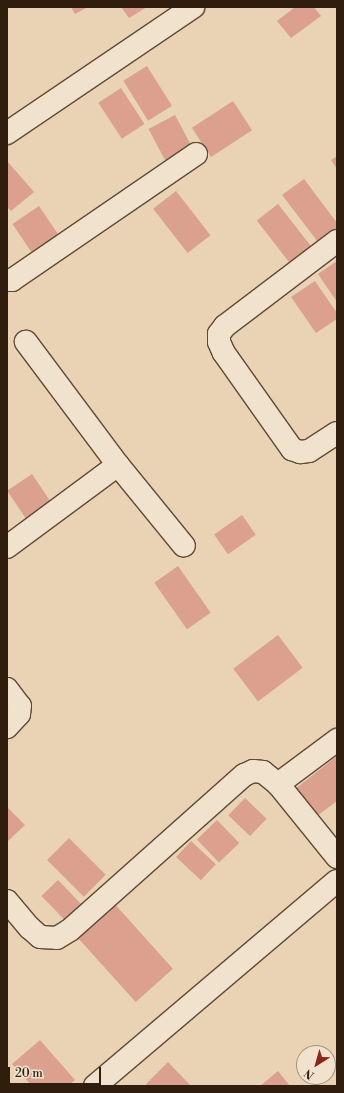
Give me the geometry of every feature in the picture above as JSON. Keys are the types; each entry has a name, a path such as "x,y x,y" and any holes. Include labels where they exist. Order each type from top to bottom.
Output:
{"street":[{"path":"7,133 193,7"},
{"path":"7,280 12,280 196,154"},
{"path":"337,241 225,326 219,334 219,342 224,353 292,449 300,452 309,451 337,433"},
{"path":"26,342 118,465 184,546"},
{"path":"7,547 118,465"},
{"path":"7,689 20,706 19,714 7,727"},
{"path":"278,784 337,740"},
{"path":"7,901 30,928 40,937 57,938 70,930 244,775 253,771 263,772 278,784 337,856"},
{"path":"95,1086 337,881"}],"building":[{"path":"71,7 88,7 75,14"},
{"path":"121,7 147,7 129,18"},
{"path":"295,7 314,7 321,16 291,38 277,21"},
{"path":"147,66 172,106 148,121 123,81"},
{"path":"121,88 144,124 122,139 98,103"},
{"path":"233,101 252,130 211,157 192,128"},
{"path":"175,115 192,147 165,161 149,129"},
{"path":"337,156 337,169 331,160"},
{"path":"7,161 34,192 11,211 7,207"},
{"path":"304,179 337,223 337,228 318,242 282,195"},
{"path":"176,191 210,235 188,253 153,209"},
{"path":"278,204 311,247 290,263 257,221"},
{"path":"39,206 62,240 35,258 12,224"},
{"path":"337,261 337,302 318,274"},
{"path":"315,281 337,313 337,319 316,333 291,297"},
{"path":"32,474 54,507 29,524 7,491"},
{"path":"242,515 256,535 228,554 214,535"},
{"path":"178,566 211,613 187,629 154,583"},
{"path":"278,635 303,668 258,701 233,669"},
{"path":"337,756 337,801 317,816 295,789"},
{"path":"245,798 267,819 250,836 228,815"},
{"path":"7,807 25,825 7,842"},
{"path":"217,820 239,843 219,862 197,839"},
{"path":"69,838 106,875 84,897 47,860"},
{"path":"191,841 216,864 201,880 176,857"},
{"path":"58,880 83,906 66,922 41,896"},
{"path":"112,901 173,969 136,1002 75,934"},
{"path":"40,1040 75,1080 68,1086 32,1086 12,1064"},
{"path":"168,1062 191,1086 148,1086 146,1084"},
{"path":"278,1071 290,1086 260,1086"}]}
